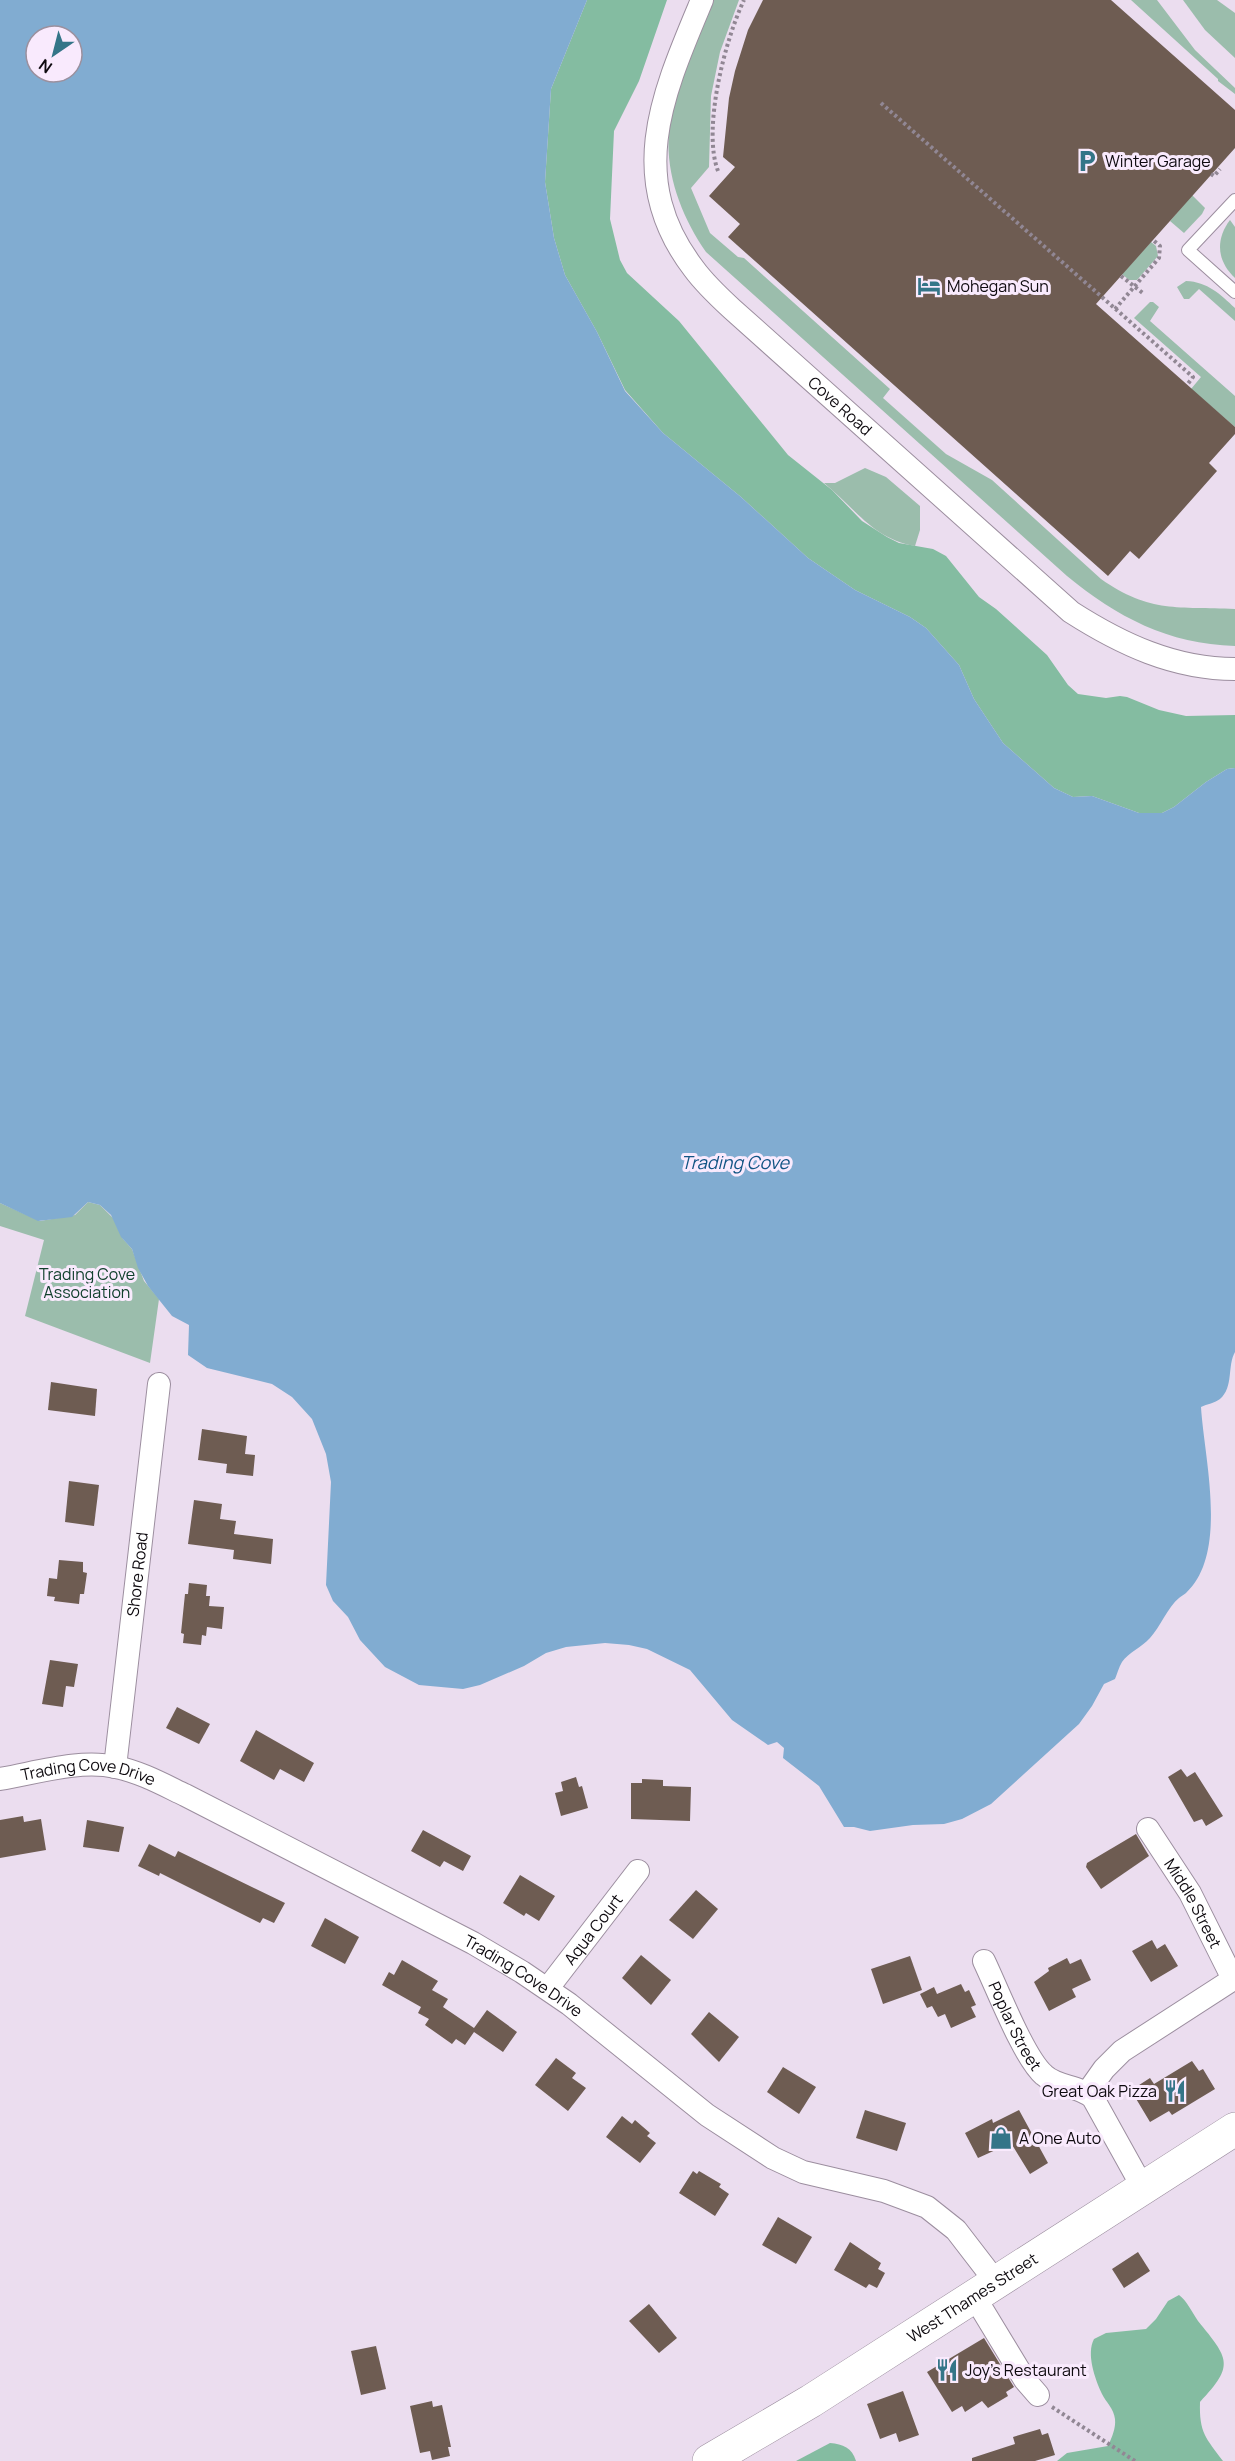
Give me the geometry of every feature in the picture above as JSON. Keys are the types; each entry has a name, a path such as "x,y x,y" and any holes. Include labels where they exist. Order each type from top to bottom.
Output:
{"main road":[{"name":"West Thames Street","path":"709,2461 786,2416 1235,2129"}],"street":[{"name":"Cove Road","path":"702,0 668,84 658,122 654,151 662,206 669,226 694,270 732,309 1071,612 1138,650 1191,665 1235,669"},
{"name":"Shore Road","path":"115,1767 159,1384"},
{"name":"Trading Cove Drive","path":"0,1779 74,1767 115,1767 160,1782 479,1946 548,1988 693,2106 773,2158 803,2172 893,2193 917,2202 936,2213 964,2238 1025,2380 1038,2395"},
{"name":"Middle Street","path":"1148,1829 1190,1893 1234,1979"},
{"name":"Aqua Court","path":"548,1988 638,1871"},
{"name":"Poplar Street","path":"984,1961 1035,2065 1051,2080 1087,2093"},
{"path":"1143,2188 1098,2103 1087,2093 1104,2068 1122,2051 1234,1979"}],"lane":[{"path":"1235,200 1188,250 1235,292"}],"path":[{"path":"718,171 715,163 714,132 716,97 735,18 744,0"},
{"path":"881,103 1193,377 1187,385"},
{"path":"1211,174 1214,176 1220,169"},
{"path":"1115,309 1159,258 1160,246 1153,240"},
{"path":"1121,276 1144,294"},
{"path":"1038,2395 1062,2414 1094,2432 1135,2461"}],"green space":[{"path":"587,0 667,0 639,81 614,131 610,219 620,260 627,273 679,321 788,455 832,490 862,521 899,543 933,549 946,556 979,597 996,609 1047,655 1068,685 1078,694 1106,698 1127,697 1159,710 1186,716 1235,715 1235,768 1227,769 1162,813 1139,813 1092,796 1073,797 1054,788 1003,743 974,699 959,665 926,628 910,617 855,590 808,558 741,497 663,433 625,390 597,332 565,275 554,238 545,182 551,89"},
{"path":"714,0 739,0 720,52 711,96 709,167 691,188 710,233 738,257 744,258 890,389 883,398 946,454 992,480 1101,579 1135,598 1150,603 1165,606 1235,609 1235,646 1188,640 1166,634 1124,616 1086,591 706,252 697,239 677,194 668,147 675,100"},
{"path":"1131,0 1157,0 1195,50 1235,88 1235,94 1218,81"},
{"path":"1183,0 1217,0 1235,13 1235,58 1205,30"},
{"path":"1192,195 1205,208 1184,233 1170,221"},
{"path":"1230,220 1235,227 1235,278 1225,265 1220,250 1222,235"},
{"path":"1151,242 1156,246 1158,256 1137,280 1129,280 1122,274"},
{"path":"1186,281 1207,286 1219,294 1235,308 1235,321 1199,289 1189,299 1184,299 1177,287"},
{"path":"1150,302 1159,307 1150,321 1235,396 1235,427 1191,389 1201,377 1134,318"},
{"path":"865,468 886,477 920,506 920,530 915,546 887,537 876,530 824,483 835,483"},
{"name":"Trading Cove Association","path":"88,1202 100,1205 113,1218 123,1239 132,1249 144,1281 159,1299 150,1363 25,1316 44,1240 0,1226 0,1203 40,1221 75,1215"},
{"path":"1179,2295 1216,2344 1224,2362 1219,2379 1200,2402 1202,2428 1223,2461 1057,2461 1067,2453 1108,2446 1113,2432 1114,2415 1102,2394 1092,2366 1091,2352 1094,2339 1106,2333 1146,2329 1168,2301"},
{"path":"830,2443 846,2448 856,2461 796,2461"}],"water":[{"name":"Trading Cove","path":"0,0 587,0 551,89 545,182 554,238 565,275 597,332 625,391 663,433 741,497 808,558 855,590 910,617 926,628 959,665 974,699 1003,743 1054,788 1073,797 1092,796 1139,813 1162,813 1227,769 1235,768 1235,1352 1229,1383 1224,1394 1218,1400 1201,1407 1211,1504 1207,1554 1199,1576 1186,1593 1171,1606 1150,1638 1125,1659 1115,1679 1104,1684 1079,1724 991,1804 962,1819 944,1824 913,1825 870,1831 844,1827 819,1786 783,1758 784,1748 777,1742 768,1745 732,1720 690,1670 647,1649 605,1643 566,1647 546,1653 524,1666 480,1685 463,1689 419,1685 385,1667 360,1640 348,1617 333,1601 326,1585 331,1482 326,1454 312,1419 292,1397 272,1384 207,1368 188,1355 189,1325 172,1316 148,1286 138,1268 132,1249 121,1237 111,1215 100,1205 88,1202 72,1217 38,1221 0,1203"}],"building":[{"name":"Mohegan Sun","path":"763,0 1111,0 1235,110 1235,148 1096,304 1235,427 1235,434 1209,463 1217,471 1139,559 1130,551 1108,576 728,237 740,224 709,196 735,167 723,157 729,98 748,30"},
{"path":"51,1382 97,1389 95,1416 48,1410"},
{"path":"202,1429 247,1436 245,1454 255,1455 253,1476 226,1473 227,1464 198,1460"},
{"path":"69,1481 99,1485 94,1526 65,1522"},
{"path":"194,1500 222,1504 220,1519 236,1521 234,1534 273,1539 271,1564 233,1559 234,1550 188,1544"},
{"path":"59,1560 83,1562 83,1572 87,1573 84,1594 80,1594 79,1604 54,1601 55,1597 47,1596 49,1578 57,1579"},
{"path":"189,1583 207,1585 206,1596 210,1596 209,1606 224,1607 222,1629 207,1627 206,1636 202,1635 201,1645 183,1643 184,1634 181,1633 185,1594 188,1594"},
{"path":"50,1660 78,1664 74,1687 66,1686 63,1707 42,1704"},
{"path":"177,1707 210,1724 199,1744 166,1728"},
{"path":"256,1730 314,1763 304,1782 280,1769 274,1780 240,1761"},
{"path":"1181,1769 1187,1777 1195,1772 1223,1816 1206,1826 1202,1819 1194,1822 1168,1777"},
{"path":"576,1777 579,1787 582,1786 588,1808 561,1816 555,1793 563,1791 561,1782"},
{"path":"642,1779 663,1780 663,1786 691,1787 690,1821 631,1819 631,1783 642,1783"},
{"path":"23,1816 24,1822 41,1819 46,1850 0,1858 0,1820"},
{"path":"87,1820 124,1827 119,1852 83,1847"},
{"path":"423,1830 471,1856 463,1871 444,1861 440,1867 411,1851"},
{"path":"1136,1834 1149,1856 1101,1889 1086,1867 1087,1863"},
{"path":"149,1844 175,1857 178,1851 285,1903 274,1923 263,1918 260,1923 160,1873 159,1876 138,1866"},
{"path":"520,1875 555,1896 539,1921 526,1913 524,1916 503,1903"},
{"path":"696,1890 718,1909 693,1939 669,1920"},
{"path":"325,1918 359,1937 345,1964 311,1946"},
{"path":"1152,1940 1157,1949 1165,1944 1178,1966 1151,1982 1132,1951"},
{"path":"641,1955 671,1980 651,2005 622,1978"},
{"path":"910,1956 922,1990 883,2004 871,1969"},
{"path":"1067,1958 1070,1964 1081,1959 1091,1980 1072,1989 1076,1997 1049,2011 1034,1982 1049,1971 1048,1968"},
{"path":"402,1960 438,1981 432,1990 448,1999 443,2007 474,2028 487,2010 517,2032 503,2052 474,2032 465,2045 456,2039 452,2044 425,2025 429,2019 418,2013 421,2007 382,1985 389,1972 394,1975"},
{"path":"961,1984 965,1992 969,1990 976,2005 971,2007 976,2017 951,2028 945,2014 938,2017 932,2006 927,2008 920,1994 934,1987 937,1994"},
{"path":"709,2012 739,2037 719,2062 691,2034"},
{"path":"556,2058 576,2073 572,2078 586,2088 568,2111 535,2085"},
{"name":"Great Oak Pizza","path":"1192,2061 1199,2071 1203,2069 1215,2089 1172,2115 1169,2111 1150,2122 1135,2097 1140,2093 1136,2087 1150,2078 1154,2084"},
{"path":"783,2067 816,2087 799,2114 767,2092"},
{"path":"865,2110 906,2123 897,2151 856,2138"},
{"name":"A One Auto","path":"1019,2110 1048,2163 1030,2174 1011,2143 978,2158 965,2133 992,2119 993,2123"},
{"path":"622,2116 632,2124 635,2120 650,2133 647,2136 656,2143 640,2163 606,2137"},
{"path":"693,2171 697,2174 699,2171 721,2184 719,2187 729,2194 715,2216 679,2193"},
{"path":"778,2217 812,2237 796,2264 762,2245"},
{"path":"850,2242 881,2263 878,2269 885,2273 877,2288 869,2284 866,2288 834,2270"},
{"path":"1138,2252 1150,2271 1124,2288 1112,2269"},
{"path":"649,2304 677,2338 659,2353 629,2321"},
{"path":"984,2338 1014,2387 1006,2392 1008,2396 988,2408 982,2401 965,2412 962,2406 952,2412 927,2372"},
{"path":"376,2346 386,2389 361,2395 351,2351"},
{"path":"903,2391 919,2435 899,2442 896,2433 880,2439 867,2404"},
{"path":"432,2401 433,2407 442,2405 451,2447 448,2447 450,2456 432,2460 430,2451 420,2453 410,2406"},
{"path":"1040,2429 1042,2435 1048,2433 1055,2455 1035,2461 972,2461 972,2458 1015,2444 1013,2437"}],"place":[{"name":"Winter Garage","path":"1087,161"},
{"name":"Mohegan Sun","path":"929,286"},
{"name":"Great Oak Pizza","path":"1175,2091"},
{"name":"A One Auto","path":"1001,2138"},
{"name":"Joy's Restaurant","path":"947,2370"}]}
